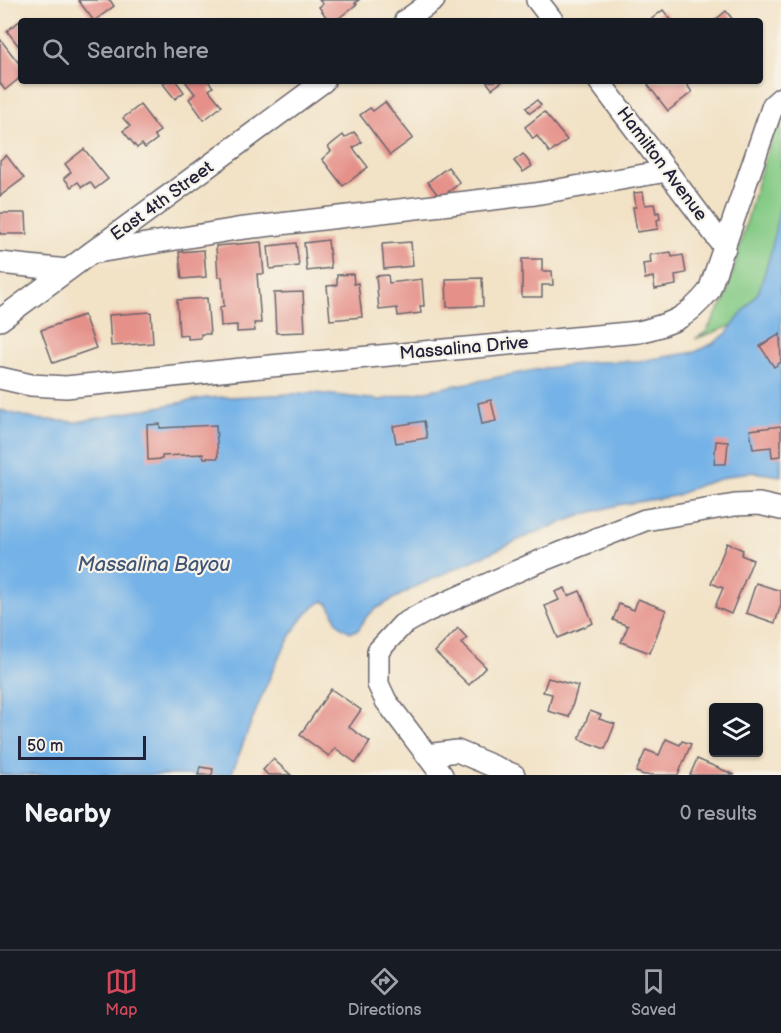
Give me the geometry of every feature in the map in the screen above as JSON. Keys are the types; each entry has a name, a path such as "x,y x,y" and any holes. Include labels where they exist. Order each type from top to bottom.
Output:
{"street":[{"path":"409,18 434,0"},
{"path":"537,0 551,18"},
{"name":"East 4th Street","path":"0,320 320,84"},
{"name":"Hamilton Avenue","path":"601,84 725,248"},
{"name":"Massalina Drive","path":"0,378 31,385 66,387 639,332 668,325 694,310 709,291 773,105 781,98"},
{"path":"91,253 237,229 535,194 667,171"},
{"path":"0,263 67,270"},
{"path":"442,775 386,701 378,684 378,651 402,625 425,612 522,569 645,520 735,505 759,504 781,509"},
{"path":"427,755 457,751 514,775"}],"green space":[{"path":"781,110 781,295 750,319 695,339 706,332 726,298 758,180"}],"water":[{"name":"Massalina Bayou","path":"781,199 781,476 751,472 737,474 700,485 675,496 618,505 585,514 532,534 417,586 377,608 367,616 358,630 351,632 339,625 331,608 324,601 310,610 282,651 257,707 231,775 0,775 0,410 34,419 77,422 206,398 315,393 380,400 545,368 593,362 640,361 695,352 712,344 727,333 759,291 771,252"}],"building":[{"path":"78,0 110,0 114,6 98,18 92,18"},
{"path":"319,0 359,0 339,18 327,18 319,7 323,4"},
{"path":"663,10 670,18 653,18"},
{"path":"726,11 732,18 718,18"},
{"path":"18,22 18,45 7,31"},
{"path":"0,39 18,62 18,79 5,90 0,83"},
{"path":"163,84 178,84 184,92 175,99"},
{"path":"187,84 210,84 213,87 209,90 222,106 204,120 189,99 195,94"},
{"path":"488,84 499,84 492,89"},
{"path":"688,84 692,92 668,111 648,85"},
{"path":"537,100 541,105 530,113 526,108"},
{"path":"385,102 413,138 390,155 360,115 370,108 373,111"},
{"path":"140,105 160,131 154,135 157,139 145,148 142,144 137,148 123,131 130,126 123,118"},
{"path":"544,112 567,140 550,153 537,136 533,139 525,127"},
{"path":"354,132 362,142 353,148 368,167 343,186 322,159 331,151 328,147 343,135 345,138"},
{"path":"84,149 108,179 95,189 90,182 82,187 78,182 71,187 64,178 71,172 65,164"},
{"path":"523,154 532,166 523,172 514,161"},
{"path":"6,155 24,178 0,196 0,160"},
{"path":"448,167 460,183 440,198 428,182"},
{"path":"643,192 645,205 654,204 660,219 657,220 658,229 637,232 633,207 636,207 634,193"},
{"path":"0,213 26,213 27,234 0,234"},
{"path":"328,240 331,268 307,271 304,243"},
{"path":"261,242 264,274 257,274 261,323 254,323 255,331 237,332 237,325 221,326 220,307 224,306 222,277 218,277 216,246"},
{"path":"411,242 413,266 384,269 382,244"},
{"path":"296,243 299,266 270,269 268,246"},
{"path":"204,250 206,277 182,279 179,252"},
{"path":"671,252 672,257 683,255 686,273 675,275 676,285 655,289 653,277 645,279 643,264 651,263 650,255"},
{"path":"522,259 542,259 542,271 552,271 553,285 542,285 542,297 522,297"},
{"path":"353,274 354,284 358,283 362,317 330,320 327,286 337,285 337,275"},
{"path":"388,275 389,283 422,279 424,306 420,306 421,313 398,316 397,308 379,310 376,276"},
{"path":"482,278 483,306 447,307 446,279"},
{"path":"303,292 305,332 276,333 274,293"},
{"path":"207,298 210,334 201,334 201,338 188,339 188,335 179,336 177,300"},
{"path":"151,312 153,343 111,346 109,315"},
{"path":"84,315 96,348 53,363 41,330"},
{"path":"780,334 781,362 774,367 760,346"},
{"path":"491,400 496,421 482,424 478,403"},
{"path":"424,421 427,438 396,443 393,426"},
{"path":"160,424 160,428 216,425 218,458 204,458 203,454 162,456 162,459 148,460 147,425"},
{"path":"781,426 781,456 772,457 771,447 753,449 750,430"},
{"path":"716,441 728,442 726,464 714,464"},
{"path":"727,543 743,550 741,555 753,560 731,614 715,607 723,588 711,583"},
{"path":"756,583 781,591 781,605 775,623 746,613"},
{"path":"565,588 568,596 580,591 593,623 558,638 545,606 559,600 555,592"},
{"path":"638,599 666,610 650,653 621,642 628,626 613,620 619,604 634,610"},
{"path":"458,628 467,638 461,643 486,667 469,685 435,652"},
{"path":"548,678 578,686 569,717 548,711 552,694 543,692"},
{"path":"331,689 361,710 349,727 370,742 356,763 335,748 329,756 300,735"},
{"path":"590,711 601,715 599,719 615,724 605,749 579,739"},
{"path":"666,739 680,745 682,741 691,744 678,775 644,775 636,772 646,750 659,755"},
{"path":"273,759 291,775 268,775 263,770"},
{"path":"697,759 735,775 690,775"},
{"path":"200,767 213,769 212,775 198,775"}]}
